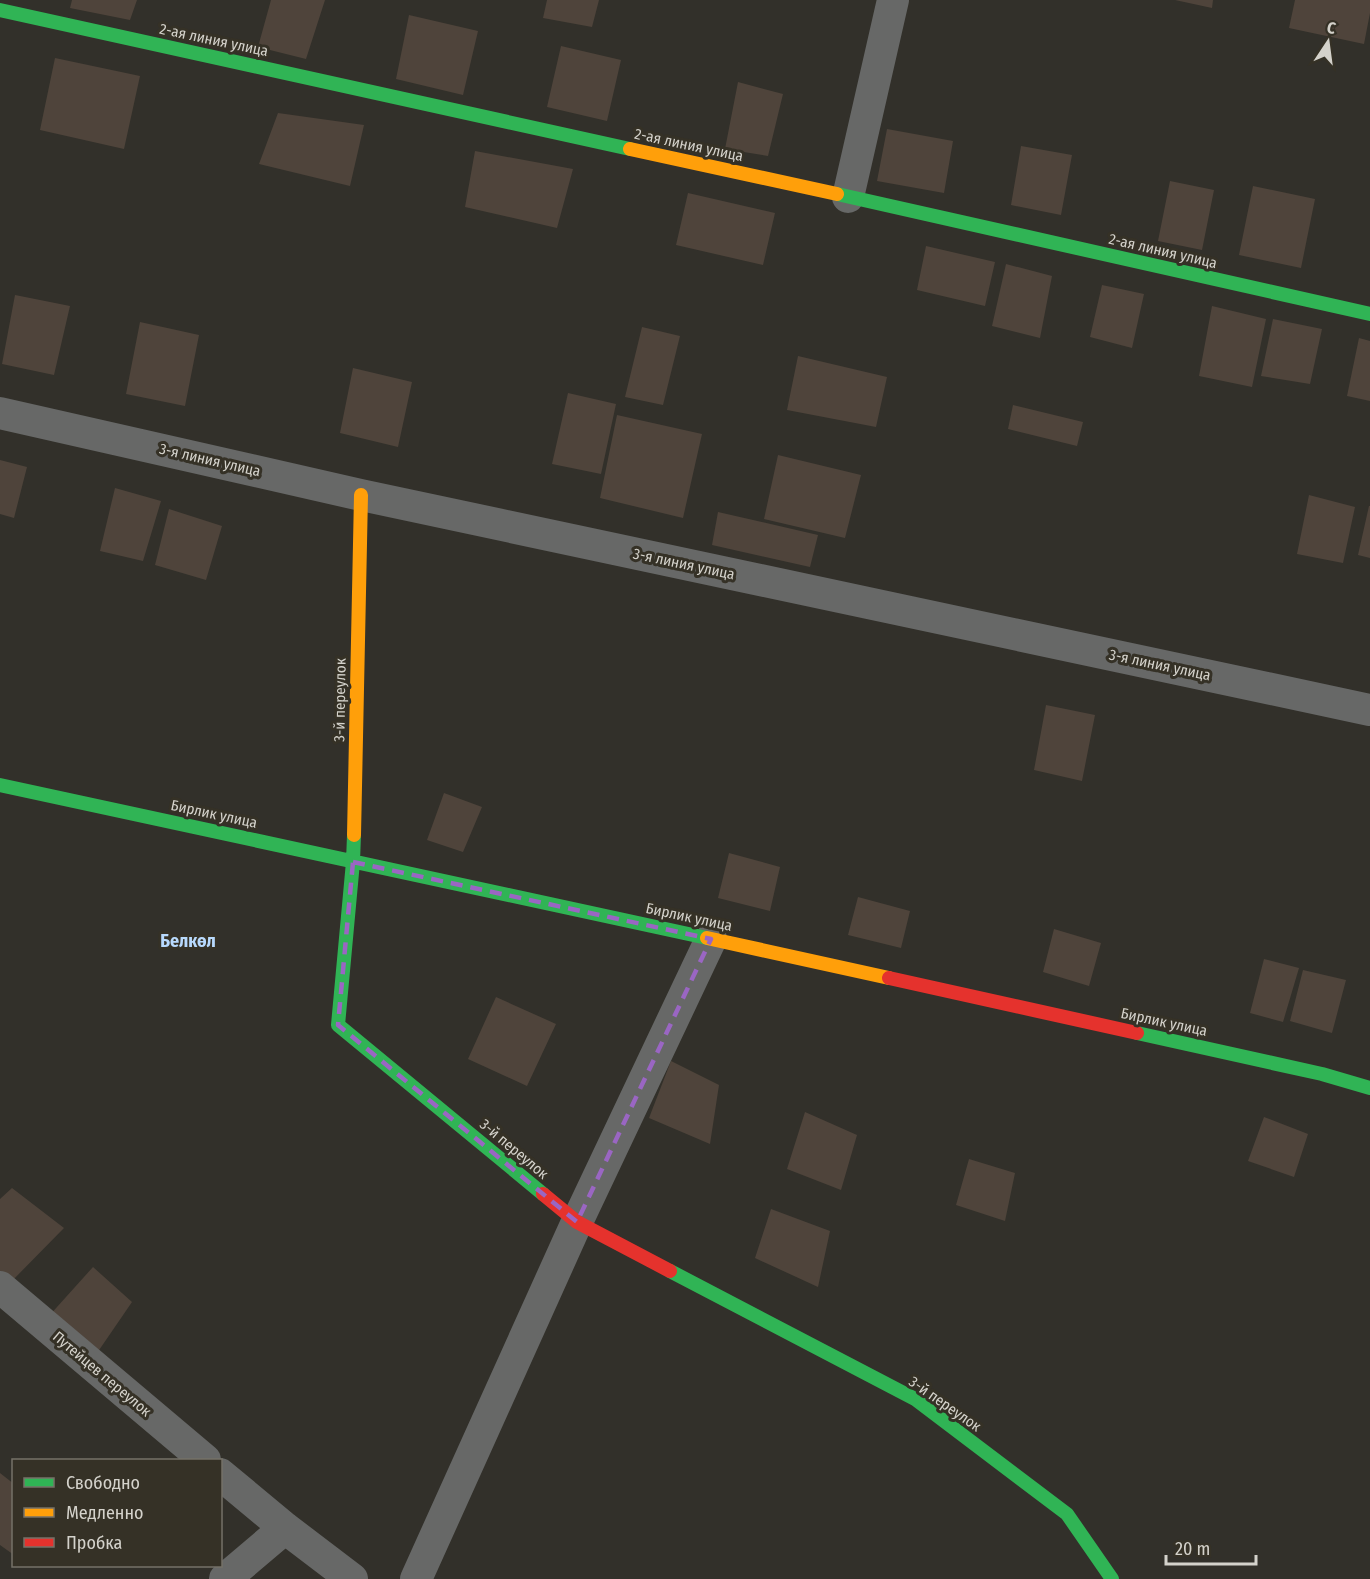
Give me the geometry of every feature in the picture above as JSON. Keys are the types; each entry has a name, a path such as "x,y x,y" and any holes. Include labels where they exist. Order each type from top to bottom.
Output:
{"street":[{"path":"848,197 893,0"},
{"name":"2-ая линия улица","path":"0,10 1370,314"},
{"name":"3-я линия улица","path":"0,413 361,495 1370,710"},
{"name":"3-й переулок","path":"361,495 353,862 338,1025 577,1222 915,1399 1067,1514 1112,1579"},
{"name":"Бирлик улица","path":"0,784 1322,1074 1370,1088"},
{"path":"416,1579 577,1222 711,939"},
{"name":"Путейцев переулок","path":"0,1287 203,1459"},
{"path":"222,1476 352,1579"},
{"path":"225,1579 285,1528"}],"highlighted area":[{"path":"353,862 711,939 577,1222 338,1025"}],"building":[{"path":"72,0 137,0 130,20 70,8"},
{"path":"271,0 325,0 306,59 258,47"},
{"path":"547,0 599,0 592,27 543,18"},
{"path":"1175,0 1213,0 1212,8"},
{"path":"1295,0 1370,0 1364,44 1289,28"},
{"path":"409,15 478,31 463,95 396,79"},
{"path":"561,46 621,60 607,121 547,107"},
{"path":"55,58 140,76 124,149 40,130"},
{"path":"738,82 783,94 768,156 725,149"},
{"path":"278,113 364,125 350,186 259,164"},
{"path":"887,129 953,141 944,193 877,181"},
{"path":"1021,146 1072,155 1061,215 1011,205"},
{"path":"475,151 573,169 557,228 465,207"},
{"path":"1170,181 1214,190 1202,250 1158,241"},
{"path":"1253,186 1315,199 1301,268 1239,255"},
{"path":"688,193 775,213 763,265 676,245"},
{"path":"926,246 995,262 985,306 917,290"},
{"path":"1006,264 1052,276 1040,338 992,326"},
{"path":"1102,285 1144,294 1132,348 1090,337"},
{"path":"15,295 70,306 54,375 2,364"},
{"path":"1212,306 1266,319 1252,387 1199,376"},
{"path":"1273,319 1322,329 1310,384 1261,376"},
{"path":"140,322 199,335 185,406 126,394"},
{"path":"642,327 680,336 663,405 625,397"},
{"path":"1359,338 1370,341 1370,401 1347,396"},
{"path":"798,356 887,377 876,427 787,410"},
{"path":"353,368 412,382 398,447 340,433"},
{"path":"568,393 616,404 601,474 552,464"},
{"path":"1013,405 1083,422 1077,446 1008,429"},
{"path":"617,415 702,434 683,518 600,498"},
{"path":"778,455 861,475 845,538 764,519"},
{"path":"0,460 27,467 14,518 0,514"},
{"path":"115,488 161,501 143,561 100,551"},
{"path":"1309,495 1355,507 1343,563 1297,554"},
{"path":"1370,506 1370,558 1358,555"},
{"path":"169,509 222,526 206,580 155,565"},
{"path":"718,512 818,535 810,567 712,545"},
{"path":"1046,705 1095,715 1082,781 1034,770"},
{"path":"444,793 482,807 463,852 427,840"},
{"path":"729,853 780,867 770,911 718,898"},
{"path":"858,897 910,911 901,948 848,935"},
{"path":"1054,929 1101,943 1089,986 1043,972"},
{"path":"1264,959 1299,968 1283,1022 1250,1013"},
{"path":"1303,970 1346,980 1332,1033 1290,1021"},
{"path":"496,997 556,1024 527,1086 468,1059"},
{"path":"671,1061 719,1085 710,1144 649,1118"},
{"path":"805,1112 857,1135 841,1190 787,1169"},
{"path":"1264,1117 1308,1134 1294,1177 1248,1161"},
{"path":"969,1159 1015,1173 1005,1221 956,1205"},
{"path":"12,1188 64,1228 9,1284 0,1277 0,1199"},
{"path":"771,1209 830,1231 818,1287 755,1258"},
{"path":"93,1267 132,1302 95,1356 48,1317"},
{"path":"0,1473 12,1482 12,1554 0,1545"}],"traffic: fast":[{"path":"0,10 630,149"},
{"path":"837,194 1370,314"},
{"path":"0,785 707,938"},
{"path":"354,835 338,1025 543,1194"},
{"path":"1137,1033 1322,1074 1370,1088"},
{"path":"670,1271 915,1399 1067,1514 1112,1579"}],"traffic: slow":[{"path":"630,149 837,194"},
{"path":"354,835 361,495"},
{"path":"707,938 889,978"}],"traffic: jam":[{"path":"889,978 1137,1033"},
{"path":"543,1194 577,1222 670,1271"}],"district":[{"name":"Белкөл","path":"188,941"}]}
